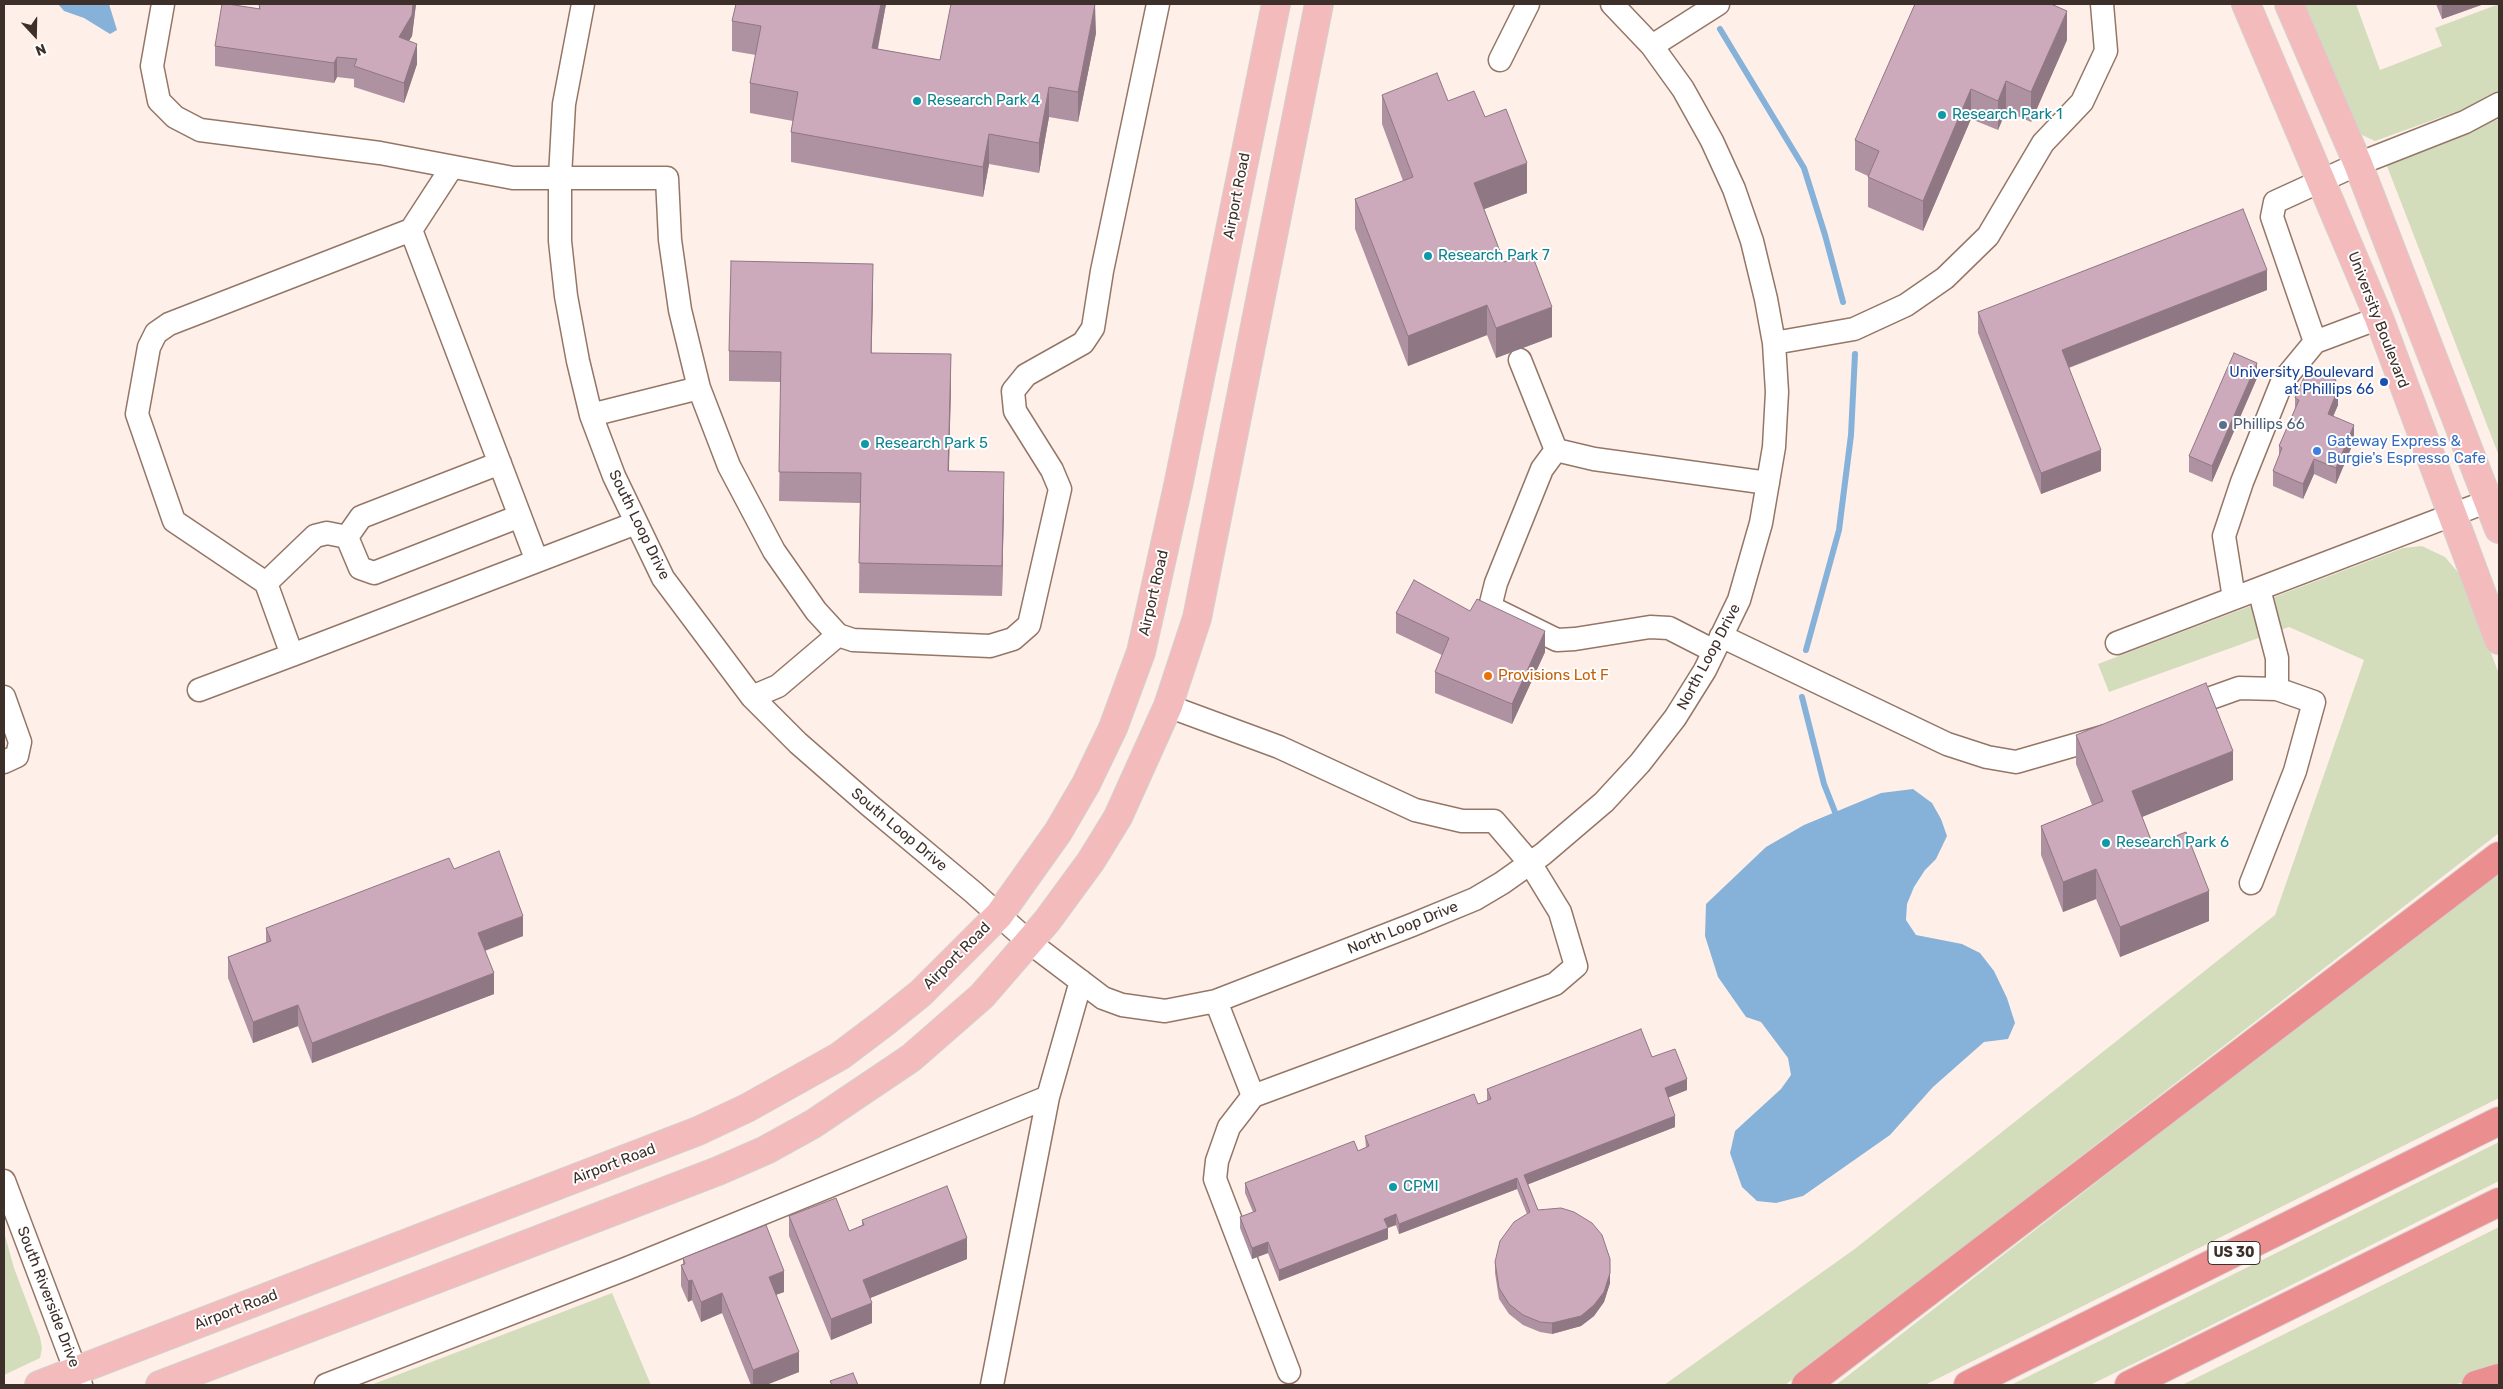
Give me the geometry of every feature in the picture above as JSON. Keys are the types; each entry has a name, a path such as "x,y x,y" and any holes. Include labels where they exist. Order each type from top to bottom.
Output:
{"highway":[{"path":"1806,1385 2499,856"},
{"name":"US 30","path":"1968,1385 2499,1121"},
{"path":"2129,1385 2499,1202"},
{"path":"2476,1385 2499,1378"}],"main road":[{"name":"Airport Road","path":"39,1385 79,1379 698,1131 747,1108 840,1056 886,1022 921,993 999,915 1052,840 1086,784 1113,728 1141,652 1178,486 1276,4"},
{"path":"160,1385 718,1171 766,1150 814,1124 911,1058 982,996 1061,905 1118,817 1168,706 1198,618 1319,4"},
{"name":"University Boulevard","path":"2246,4 2379,318 2499,640"},
{"path":"2288,4 2358,164 2494,499 2499,529"}],"street":[{"path":"163,4 152,66 159,101 175,117 200,130 380,153 513,178 667,178 670,240 680,310 699,388 729,466 774,551 816,611 838,635 853,640 990,646 1013,639 1029,626 1060,489 1052,470 1015,411 1013,391 1026,375 1083,343 1093,328 1102,272 1158,4"},
{"name":"South Loop Drive","path":"583,4 564,104 560,177 560,241 566,296 578,361 591,415 614,476 636,523 663,578 752,697 798,743 1029,942"},
{"path":"1500,60 1528,4"},
{"name":"North Loop Drive","path":"1029,942 1104,998 1122,1005 1145,1010 1165,1011 1216,1001 1475,899 1530,863 1604,802 1640,763 1675,718 1718,644 1739,600 1749,572 1774,446 1777,392 1774,343 1752,242 1734,189 1712,141 1683,90 1652,46 1612,4"},
{"path":"1652,46 1718,4"},
{"path":"1774,343 1854,329 1906,305 1945,278 1988,236 2042,143 2082,102 2106,51 2102,4"},
{"path":"2315,342 2272,217 2275,202 2358,164 2465,122 2499,104"},
{"path":"292,655 266,583 174,522 136,414 150,347 156,333 169,324 411,230 452,167"},
{"path":"411,230 538,561"},
{"path":"2234,598 2224,536 2242,482 2282,382 2315,342 2379,318"},
{"path":"1520,360 1556,450"},
{"path":"591,415 699,388"},
{"path":"1556,450 1594,459 1768,483"},
{"path":"1556,450 1542,469 1496,583 1490,607 1557,640 1575,639 1650,627 1669,628 1718,644 1947,744 1987,757 2016,762 2128,728"},
{"path":"347,537 361,517 500,463"},
{"path":"2117,643 2494,499"},
{"path":"347,537 360,568 374,573 520,516"},
{"path":"199,690 636,523"},
{"path":"266,583 315,536 327,532 347,537"},
{"path":"2259,589 2277,658 2277,689"},
{"path":"752,697 778,686 838,635"},
{"path":"2165,714 2239,688 2277,689 2314,702 2295,771 2251,883"},
{"path":"4,697 20,742 17,756 4,762"},
{"path":"1168,706 1278,747 1416,810 1462,821 1494,821 1530,863 1560,912 1576,966 1555,984 1253,1096 1229,1127 1218,1161 1215,1179 1289,1372"},
{"path":"992,1385 1048,1097 1081,981"},
{"path":"1216,1001 1253,1096"},
{"path":"326,1385 628,1268 1048,1097"},
{"name":"South Riverside Drive","path":"4,1181 79,1379"}],"green space":[{"path":"2301,4 2356,4 2380,70 2442,46 2435,28 2499,4 2499,94 2483,102 2375,141 2362,135 2353,126"},
{"path":"2499,119 2499,456 2387,166 2400,158"},
{"path":"2422,546 2445,557 2462,577 2499,674 2499,833 1785,1385 1664,1385 1856,1248 2275,915 2364,660 2289,627 2109,692 2098,664 2403,548"},
{"path":"2499,869 2499,1098 1925,1385 1836,1385"},
{"path":"2499,1142 2499,1181 2174,1344 2090,1385 2011,1385"},
{"path":"2499,1227 2499,1372 2453,1385 2182,1385"},
{"path":"4,1232 14,1268 40,1337 42,1348 40,1358 4,1375"},
{"path":"612,1293 651,1385 371,1385"}],"water":[{"path":"58,4 109,4 117,30 110,34 84,18 64,11"},
{"path":"1913,789 1932,803 1941,819 1947,836 1936,859 1925,870 1914,887 1907,904 1906,920 1916,935 1962,944 1980,953 1994,971 2007,998 2015,1023 2008,1039 1984,1042 1933,1087 1890,1135 1803,1196 1776,1203 1757,1201 1742,1187 1730,1153 1735,1131 1781,1089 1791,1075 1788,1058 1761,1022 1746,1017 1718,977 1705,936 1706,904 1766,847 1804,825 1881,793"}],"building":[{"path":"222,4 260,9 259,4 413,4 412,15 399,37 417,44 404,83 354,66 357,59 337,57 334,63 215,46"},
{"name":"Research Park 4","path":"736,4 881,4 872,48 940,60 951,4 1095,4 1078,92 1049,87 1039,143 989,134 983,167 791,132 798,92 750,83 761,26 732,21"},
{"name":"Research Park 1","path":"1915,4 2051,4 2067,11 2031,92 2006,81 1998,101 1971,89 1923,201 1868,177 1879,151 1855,140"},
{"name":"Research Park 7","path":"1437,73 1448,101 1474,91 1485,117 1506,109 1527,163 1474,183 1504,262 1531,252 1552,307 1496,328 1487,305 1408,336 1355,199 1413,177 1382,95"},
{"path":"2243,209 2267,270 2062,350 2101,450 2041,473 1978,312"},
{"name":"Research Park 5","path":"731,261 873,264 871,353 951,354 948,471 1004,472 1002,566 859,563 861,473 779,472 781,352 729,351"},
{"name":"Phillips 66","path":"2234,353 2257,363 2212,466 2189,456"},
{"name":"Gateway Express & Burgie's Espresso Cafe","path":"2308,368 2336,380 2333,387 2338,389 2328,414 2354,425 2336,468 2314,459 2303,484 2273,471 2282,448 2279,446 2299,400 2295,398"},
{"name":"Provisions Lot F","path":"1414,580 1470,611 1477,599 1545,631 1512,704 1435,672 1449,638 1396,613"},
{"name":"Research Park 6","path":"2206,683 2233,751 2132,791 2153,845 2186,832 2209,891 2120,927 2096,869 2063,882 2041,826 2103,801 2076,735"},
{"path":"499,851 523,916 478,933 494,973 312,1043 298,1005 253,1022 228,957 271,941 266,928 449,858 454,869"},
{"name":"CPMI","path":"1641,1029 1652,1057 1675,1049 1687,1079 1665,1088 1675,1116 1524,1175 1538,1210 1561,1208 1574,1212 1592,1223 1602,1235 1610,1259 1610,1273 1604,1292 1594,1305 1581,1316 1552,1323 1540,1322 1523,1315 1509,1304 1499,1288 1495,1262 1500,1241 1514,1222 1530,1212 1517,1178 1399,1224 1396,1214 1384,1219 1388,1228 1279,1270 1268,1242 1252,1248 1240,1217 1256,1211 1245,1183 1354,1141 1358,1151 1369,1146 1365,1136 1474,1094 1478,1104 1491,1099 1487,1089"},
{"path":"947,1186 967,1238 863,1280 872,1303 831,1319 789,1216 836,1198 849,1231 864,1225 862,1220"},
{"path":"766,1225 784,1271 769,1277 799,1352 753,1370 722,1293 701,1302 692,1280 688,1281 681,1265 685,1264 683,1258"},
{"path":"853,1373 858,1385 832,1385 830,1381"}],"waterway":[{"path":"1720,29 1804,168 1843,302"},
{"path":"1806,650 1839,530 1851,435 1855,354"},
{"path":"1802,697 1824,784 1835,812"}],"place":[{"name":"Research Park 4","path":"917,101"},
{"name":"Research Park 1","path":"1942,115"},
{"name":"Research Park 7","path":"1428,256"},
{"name":"University Boulevard at Phillips 66","path":"2384,382"},
{"name":"Phillips 66","path":"2223,425"},
{"name":"Research Park 5","path":"865,444"},
{"name":"Gateway Express & Burgie's Espresso Cafe","path":"2317,451"},
{"name":"Provisions Lot F","path":"1488,676"},
{"name":"Research Park 6","path":"2106,843"},
{"name":"CPMI","path":"1393,1187"}]}
